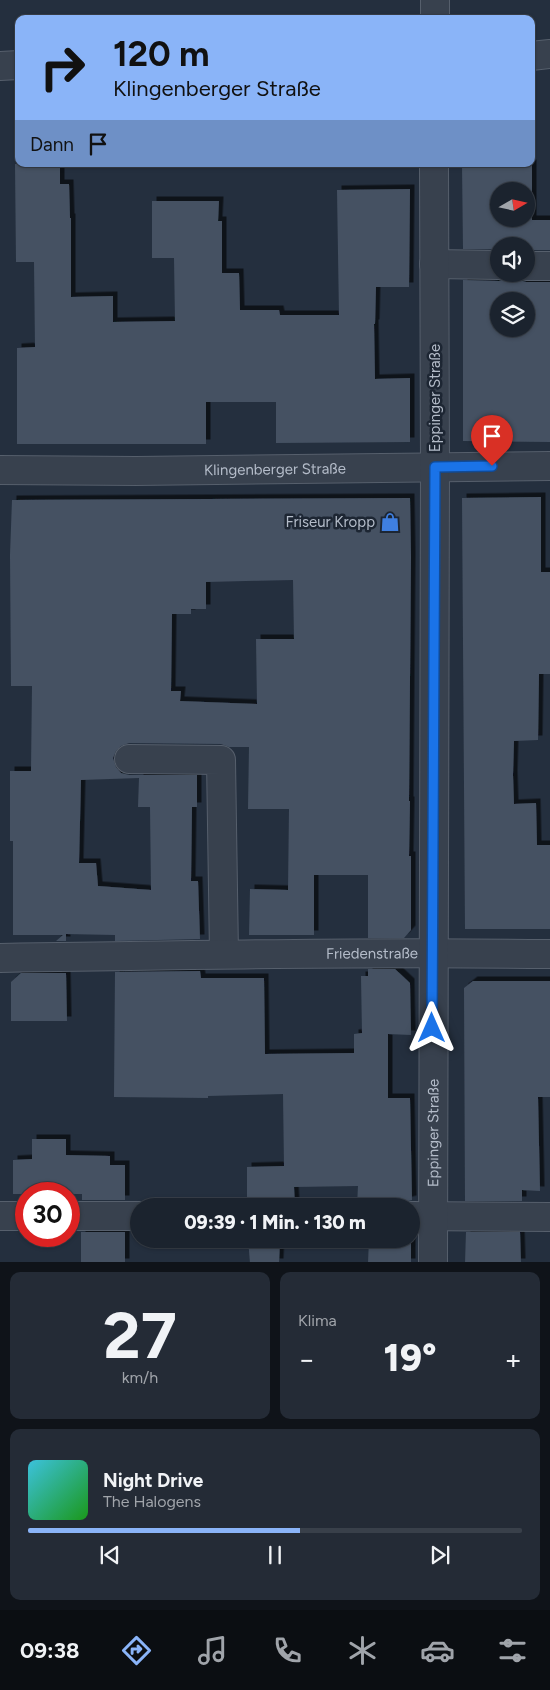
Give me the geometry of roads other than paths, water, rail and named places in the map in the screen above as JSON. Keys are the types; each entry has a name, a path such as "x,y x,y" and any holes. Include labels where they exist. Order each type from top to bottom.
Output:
{"street":[{"path":"435,0 435,15"},
{"path":"535,56 550,54"},
{"path":"0,66 15,65"},
{"name":"Eppinger Straße","path":"433,1262 422,1216 432,953 435,467 434,167"},
{"path":"434,264 490,265"},
{"path":"535,266 550,266"},
{"name":"Klingenberger Straße","path":"0,470 136,471 550,466"},
{"path":"129,759 221,760 224,954"},
{"name":"Friedenstraße","path":"0,958 224,954 550,954"},
{"path":"0,1216 15,1216"},
{"path":"80,1216 130,1216"},
{"path":"422,1216 550,1217"}],"place":[{"name":"Friseur Kropp","path":"390,522"}]}
